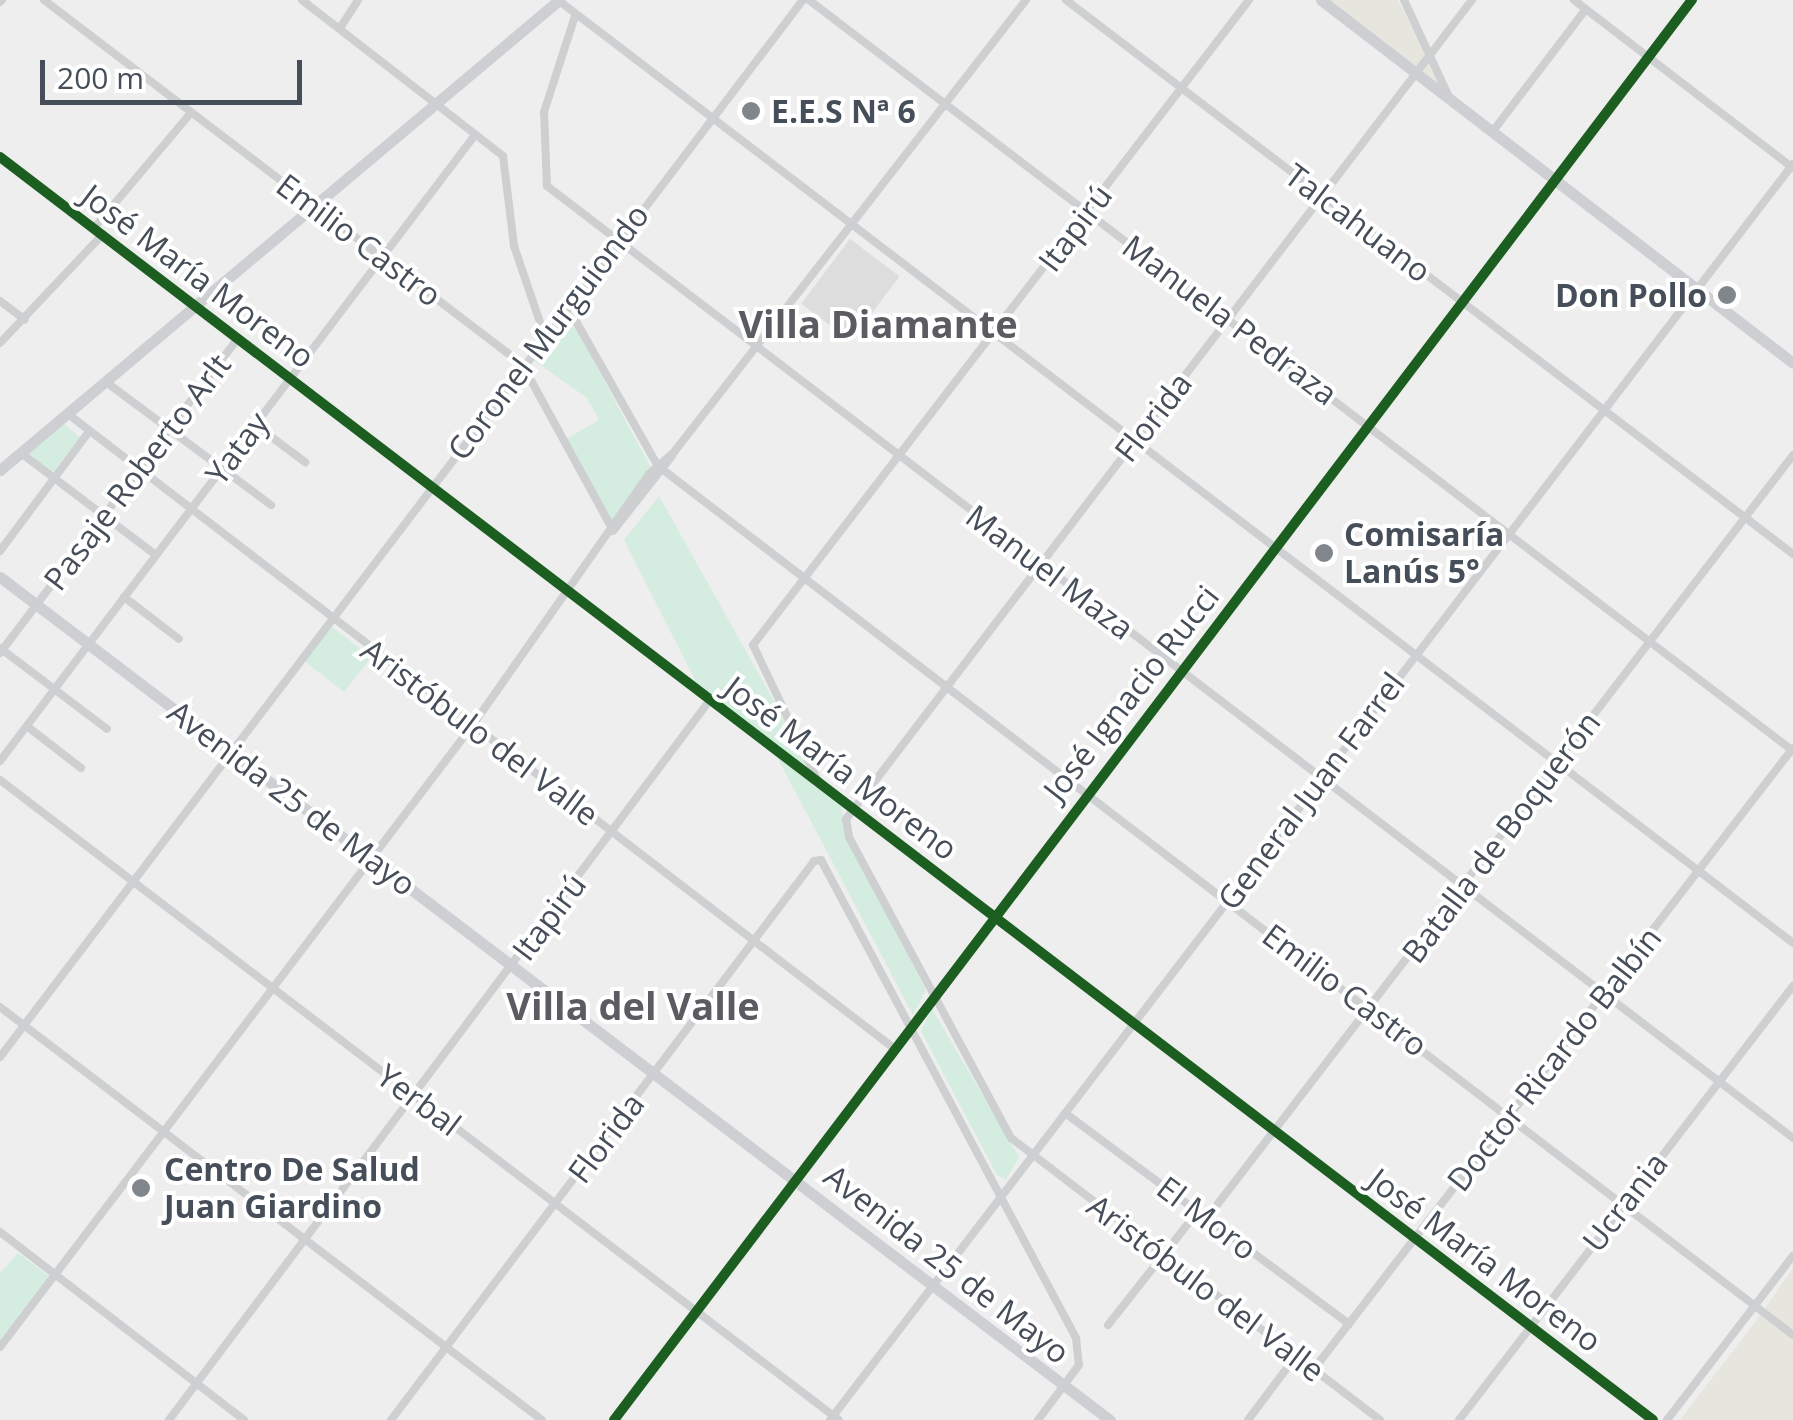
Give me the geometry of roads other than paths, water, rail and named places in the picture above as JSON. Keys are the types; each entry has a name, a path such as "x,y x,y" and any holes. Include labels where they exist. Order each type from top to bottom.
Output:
{"main road":[{"path":"0,470 437,106 558,0"},
{"path":"1321,0 1793,362"},
{"name":"Avenida 25 de Mayo","path":"0,577 1110,1420"}],"street":[{"name":"Emilio Castro","path":"44,0 522,364 613,531"},
{"path":"302,0 503,156 514,246 544,334"},
{"path":"340,28 358,0"},
{"path":"558,0 1793,943"},
{"name":"Manuela Pedraza","path":"806,0 1793,749"},
{"name":"Coronel Murguiondo","path":"24,1025 544,334 806,0"},
{"path":"0,1347 472,726 613,531 1026,0"},
{"name":"Talcahuano","path":"1066,0 1793,554"},
{"name":"Itapirú","path":"817,779 753,646 1249,0"},
{"path":"1404,0 1450,99"},
{"name":"Florida","path":"852,807 1472,0"},
{"path":"1574,0 1792,166"},
{"name":"José Ignacio Rucci","path":"614,1420 1086,793 1465,304 1692,0"},
{"path":"1494,131 1586,9"},
{"name":"Manuel Maza","path":"575,16 544,112 547,186 616,243 1793,1138"},
{"path":"94,228 191,113"},
{"name":"Yatay","path":"0,762 475,135"},
{"name":"José María Moreno","path":"0,157 1653,1420"},
{"name":"General Juan Farrel","path":"834,1419 1792,166"},
{"path":"0,343 103,234"},
{"path":"0,301 25,320"},
{"path":"563,311 576,323 661,469"},
{"name":"Pasaje Roberto Arlt","path":"1,651 238,338"},
{"path":"106,382 272,505"},
{"name":"Aristóbulo del Valle","path":"68,414 894,1049"},
{"path":"254,424 304,462"},
{"path":"0,551 88,433"},
{"path":"21,453 156,555"},
{"name":"Batalla de Boquerón","path":"1208,1218 1793,456"},
{"name":"Emilio Castro","path":"661,469 1793,1335"},
{"path":"124,596 179,639"},
{"path":"1,651 108,729"},
{"name":"Itapirú","path":"169,1420 710,700"},
{"path":"28,727 82,768"},
{"name":"Doctor Ricardo Balbín","path":"1314,1369 1793,749"},
{"name":"Yerbal","path":"0,780 834,1419"},
{"name":"Aristóbulo del Valle","path":"852,807 849,837 1006,1131 1032,1157 1380,1420"},
{"name":"Florida","path":"391,1420 821,860 912,1026"},
{"name":"Ucrania","path":"1459,1420 1793,986"},
{"path":"0,1007 542,1420"},
{"path":"0,1057 24,1025"},
{"path":"912,1026 1081,1357 1065,1386 1038,1420"},
{"name":"El Moro","path":"1066,1112 1349,1324"},
{"path":"1108,1324 1198,1211"},
{"path":"0,1232 244,1420"},
{"path":"1668,1420 1793,1256"},
{"path":"1248,1420 1296,1356"}],"place":[{"name":"E.E.S Nª 6","path":"751,111"},
{"name":"Don Pollo","path":"1727,295"},
{"name":"Comisaría Lanús 5°","path":"1324,553"},
{"name":"Centro De Salud Juan Giardino","path":"141,1188"}],"district":[{"name":"Villa Diamante","path":"878,324"},
{"name":"Villa del Valle","path":"633,1006"}]}
